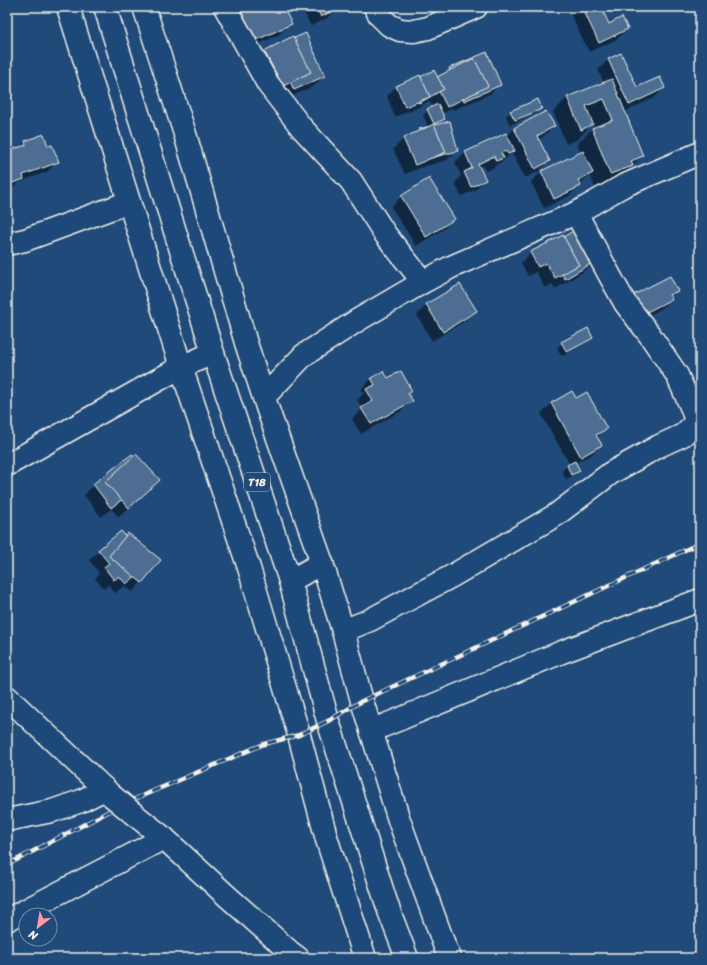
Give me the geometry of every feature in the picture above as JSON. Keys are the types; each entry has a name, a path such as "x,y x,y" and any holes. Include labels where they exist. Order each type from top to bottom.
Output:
{"street":[{"path":"68,7 181,367 249,568 299,735 327,840 365,958"},
{"name":"T18","path":"105,7 213,353 290,581 328,721 390,911 407,958"},
{"path":"144,7 185,134 246,343 322,563 371,731 399,820 444,946 450,958"},
{"path":"225,7 268,84 301,127 351,182 385,234 423,282"},
{"path":"374,7 380,16 390,25 400,30 414,31 428,28 476,7"},
{"path":"264,397 304,356 358,320 423,282 451,267 576,212 623,186 700,153"},
{"path":"7,244 25,240 129,202"},
{"path":"343,631 370,620 452,576 556,515 611,473 683,434 692,425 694,419 693,411 677,375 649,334 625,303 576,212"},
{"path":"7,465 181,367 213,353"},
{"path":"290,581 322,563"},
{"path":"371,731 562,652 700,600"},
{"path":"7,697 109,792 164,838 291,956"},
{"path":"7,820 52,811 109,792"},
{"path":"7,920 164,838"}],"building":[{"path":"235,7 283,7 292,24 252,42"},
{"path":"316,7 338,7 338,8 321,17"},
{"path":"582,7 601,7 609,24 622,17 628,29 599,43"},
{"path":"306,33 325,76 294,90 274,47"},
{"path":"293,36 311,72 283,86 264,51"},
{"path":"487,52 501,85 464,101 449,68"},
{"path":"621,53 637,87 660,77 665,88 629,105 608,59"},
{"path":"474,58 488,86 447,107 433,79"},
{"path":"434,70 444,89 419,103 408,83"},
{"path":"420,75 430,97 405,107 396,86"},
{"path":"612,79 643,156 631,161 633,166 610,174 592,128 613,120 604,99 586,106 593,124 581,130 567,97"},
{"path":"538,99 542,109 515,120 510,111"},
{"path":"438,104 445,119 434,124 427,109"},
{"path":"546,111 555,126 537,136 550,161 535,169 514,128"},
{"path":"450,121 458,151 427,159 419,129"},
{"path":"434,124 446,152 415,165 403,138"},
{"path":"506,133 515,151 508,154 506,151 501,153 504,158 496,161 494,156 478,164 486,180 471,187 464,172 472,168 465,152"},
{"path":"44,134 48,146 52,145 59,162 23,175 24,179 7,185 7,151 26,145 25,141"},
{"path":"583,151 593,173 578,180 581,186 554,199 541,171"},
{"path":"429,178 455,219 426,237 401,196"},
{"path":"575,230 594,262 565,279 546,247"},
{"path":"563,235 579,265 555,278 546,263 538,267 530,252"},
{"path":"670,276 678,291 669,295 672,299 643,314 633,295"},
{"path":"460,284 477,311 443,332 426,304"},
{"path":"588,328 593,338 567,352 561,342"},
{"path":"383,371 388,378 401,371 412,391 408,394 413,401 371,424 361,408 373,401 366,389 375,385 371,378"},
{"path":"572,391 576,398 587,392 607,429 596,435 602,445 581,457 551,403"},
{"path":"132,454 151,477 111,508 93,484"},
{"path":"136,454 160,480 129,508 105,482"},
{"path":"575,461 580,471 571,475 567,465"},
{"path":"121,531 149,565 126,584 119,576 114,580 104,567 109,563 98,550"},
{"path":"128,533 161,560 142,583 109,556"}],"railway":[{"path":"7,865 123,804 264,744 299,735 328,721 362,701 700,543"}]}
